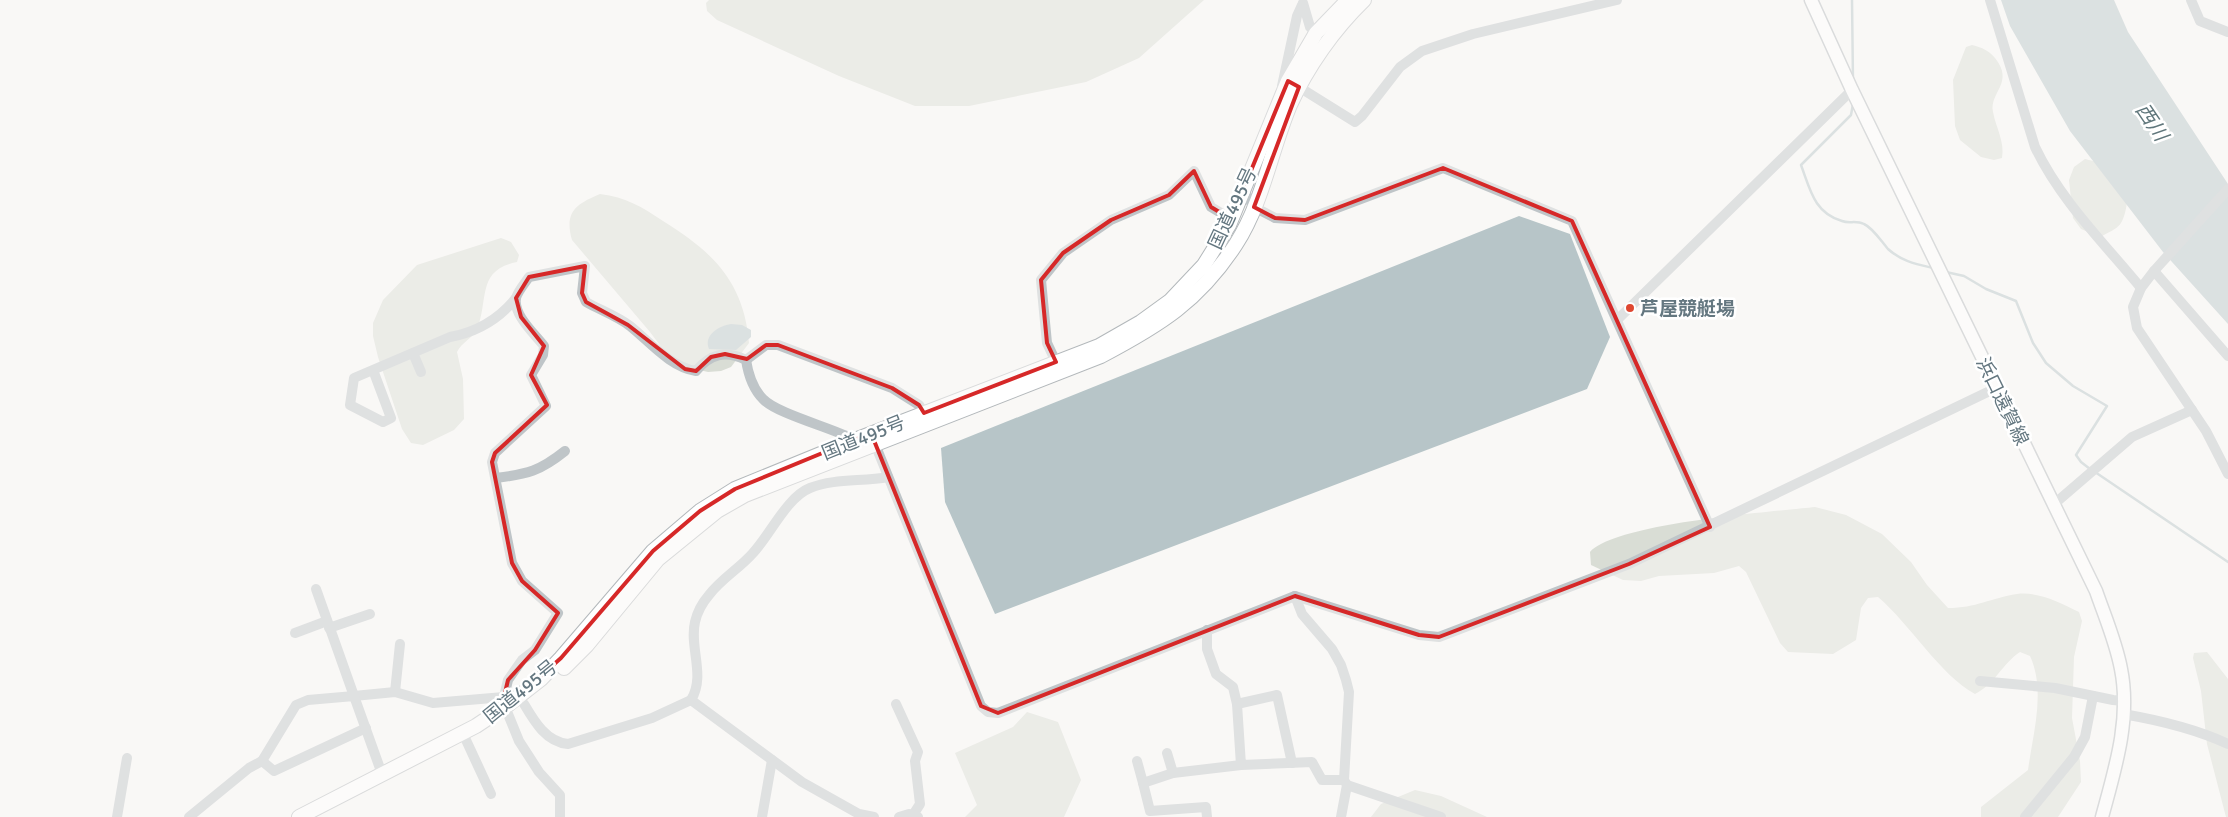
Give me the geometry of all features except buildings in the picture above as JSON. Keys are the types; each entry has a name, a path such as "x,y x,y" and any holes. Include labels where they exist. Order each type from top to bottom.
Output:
{"highway":[{"name":"国道495号","path":"299,817 476,726 507,705 540,680 561,658 653,551 685,523 735,489 855,440 873,439 1101,356 1146,333 1179,310 1206,283 1237,243 1254,207 1290,106 1294,84 1316,33 1348,0"},
{"name":"国道495号","path":"320,817 466,740 507,705 524,704 547,685 588,645 658,559 717,511 745,495 873,439 924,413 1099,346 1141,322 1170,301 1204,265 1231,219 1278,102 1349,14 1364,0"}],"main road":[{"name":"浜口遠賀線","path":"1811,0 1852,90 2096,591 2111,633 2121,669 2124,701 2118,758 2102,817"}],"street":[{"path":"1294,84 1355,122 1362,116 1400,67 1422,52 1473,34 1616,0"},
{"path":"1990,0 2035,147 2043,164 2066,197 2141,288"},
{"path":"2191,0 2200,21 2228,32"},
{"path":"1303,2 1310,27 1316,33"},
{"path":"1278,102 1297,16 1303,2"},
{"path":"1618,319 1852,90"},
{"path":"1243,190 1254,207 1274,218 1305,220 1444,168 1572,220 1710,527"},
{"path":"1056,362 1046,343 1041,280 1063,253 1111,220 1170,194 1194,171 1211,207 1231,219"},
{"path":"2228,189 2154,271 2141,288 2133,306 2137,328 2206,431 2228,474"},
{"path":"373,370 392,418 383,422 350,405 354,378 413,353 490,323 505,312 529,277 585,266 582,293 586,302 628,325 662,354 685,369 696,371 711,357 725,354 746,360"},
{"path":"2154,271 2228,356"},
{"path":"516,298 521,317 544,346 543,355 531,374 546,406 495,453 492,462 512,563 522,581 558,613 535,650 522,660 508,680 507,705 519,740 534,765 560,795 560,817"},
{"path":"746,360 766,345 778,345 892,388 919,405 924,413"},
{"path":"413,353 421,372"},
{"path":"746,360 752,382 763,400 777,408 855,440"},
{"path":"873,439 981,706 988,712 998,713 1295,596 1420,635 1439,637 1629,564 1710,527 1996,388"},
{"path":"2054,505 2132,437 2192,410"},
{"path":"496,478 530,473 547,465 565,451"},
{"path":"524,704 537,724 550,738 558,743 568,744 652,718 691,700 698,676 694,642 695,623 709,594 754,553 794,499 808,488 827,482 888,477"},
{"path":"316,589 382,774"},
{"path":"1295,596 1302,614 1332,649 1341,664 1349,692 1346,782 1341,817"},
{"path":"295,633 370,614"},
{"path":"1207,630 1207,649 1216,674 1233,687 1237,704 1241,764"},
{"path":"395,692 400,644"},
{"path":"1980,681 2055,688 2124,701"},
{"path":"189,817 249,768 262,761 296,705 308,700 395,692 433,704 507,705"},
{"path":"1237,704 1277,695 1292,763"},
{"path":"2025,817 2074,757 2085,737 2092,696"},
{"path":"691,700 802,782 857,815 874,817"},
{"path":"896,704 918,752 915,761 920,804 915,816 909,814 899,817"},
{"path":"2123,714 2149,718 2214,737 2228,744"},
{"path":"262,761 274,772 366,728"},
{"path":"466,740 492,794"},
{"path":"1167,753 1174,773"},
{"path":"117,817 128,758"},
{"path":"762,817 772,760"},
{"path":"1137,761 1150,814 1206,807 1207,817"},
{"path":"1143,784 1174,773 1241,764 1312,762 1322,780 1346,782 1441,817"}],"highlighted area":[{"path":"1288,81 1299,87 1254,207 1275,218 1305,220 1443,168 1572,221 1710,527 1629,564 1439,637 1419,635 1295,596 998,713 981,706 871,433 735,489 700,511 653,551 561,658 509,704 504,697 508,680 535,650 558,613 522,581 512,563 492,462 495,453 547,405 531,375 544,346 521,317 516,298 529,277 585,266 582,293 586,302 628,325 685,369 696,371 711,357 725,354 747,359 766,345 778,345 892,388 919,405 924,413 1056,362 1047,343 1041,280 1063,253 1111,220 1169,195 1194,171 1211,207 1231,219"}],"shaded area":[{"path":"709,0 1204,0 1139,58 1086,82 969,106 915,106 839,76 717,20 707,11 706,3"},
{"path":"1972,45 1992,55 2003,74 2000,87 1994,99 1993,112 2003,152 2002,158 1994,160 1981,157 1960,140 1955,126 1953,80 1966,47"},
{"path":"2085,159 2097,162 2127,203 2120,225 2100,237 2081,229 2073,218 2069,180 2074,167"},
{"path":"600,194 626,200 648,211 697,245 723,271 733,286 740,303 746,322 749,343 731,367 721,371 708,372 674,364 650,332 572,240 570,222 574,210 584,201"},
{"path":"501,238 511,242 519,255 517,262 504,266 489,279 477,329 457,352 463,379 464,419 454,430 423,445 411,443 402,429 373,336 373,323 383,300 417,265"},
{"path":"1815,507 1846,515 1882,534 1911,562 1927,585 1948,608 1975,605 2017,594 2033,594 2049,598 2079,612 2082,621 2074,657 2072,718 2080,761 2081,782 2058,817 1981,817 1981,807 2028,770 2038,698 2035,669 2030,656 2020,652 2008,662 1988,685 1975,694 1950,675 1937,662 1902,621 1878,597 1868,598 1861,608 1856,640 1833,654 1788,652 1780,643 1746,572 1739,566 1714,573 1659,576 1641,581 1623,580 1591,565 1590,552 1605,542 1630,533 1696,520"},
{"path":"2207,652 2228,679 2228,817 2226,817 2207,744 2201,691 2193,658 2194,653"},
{"path":"1027,712 1058,722 1081,780 1064,817 965,817 977,805 955,753 1013,727"},
{"path":"1415,790 1441,796 1487,817 1371,817 1381,804"}],"water":[{"name":"西川","path":"2001,0 2114,0 2128,32 2228,184 2228,324 2163,252 2070,131 2010,26"},
{"path":"1519,216 1570,234 1610,337 1587,389 995,614 945,502 941,448"},
{"path":"731,324 742,325 751,330 751,337 736,350 709,349 708,339 710,335 717,329"}],"waterway":[{"path":"1852,0 1853,81"},
{"path":"1853,104 1851,115 1801,165 1814,199 1825,212 1833,217 1845,222 1858,222 1867,226 1888,249 1903,259 1933,268"},
{"path":"1946,272 1964,276 1986,289 2016,301 2033,343 2046,363 2073,386 2107,406 2076,455 2090,469"},
{"path":"2095,472 2228,562"}],"place":[{"name":"芦屋競艇場","path":"1630,308"}]}
